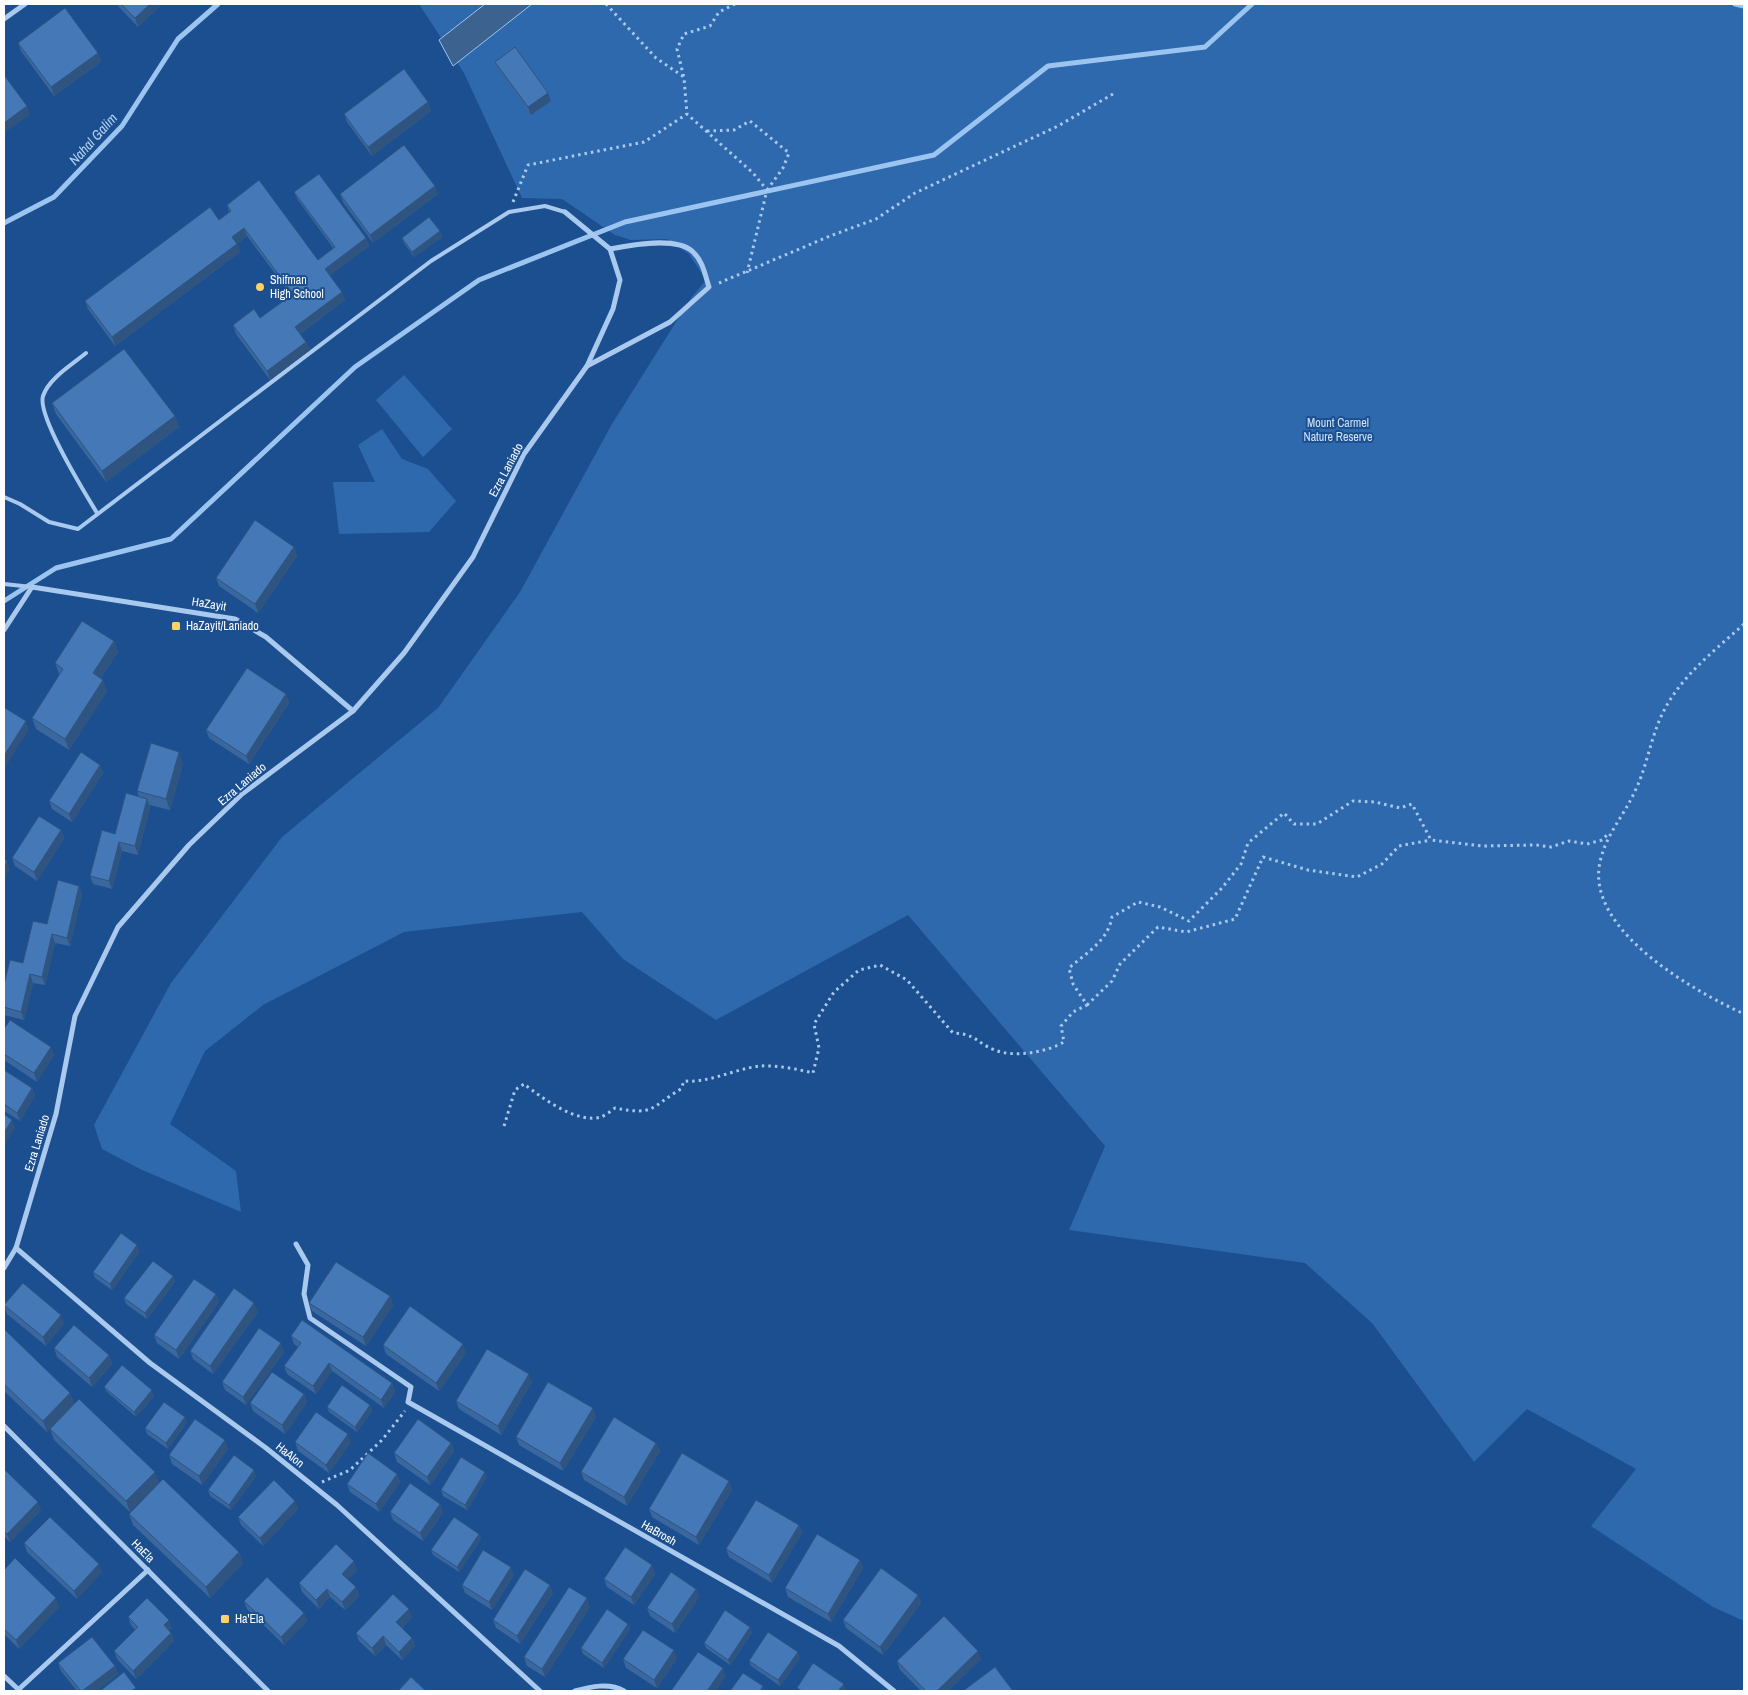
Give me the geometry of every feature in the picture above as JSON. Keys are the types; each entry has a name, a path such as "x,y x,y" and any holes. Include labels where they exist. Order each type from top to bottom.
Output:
{"street":[{"path":"4,19 25,4"},
{"path":"565,212 610,249 636,243 679,244 693,251 702,264 709,287"},
{"name":"Ezra Laniado","path":"4,1268 16,1248 56,1114 76,1016 118,927 189,845 242,794 352,711 404,653 473,557 524,454 587,366 613,308 620,280 610,249"},
{"name":"Ezra Laniado","path":"587,366 670,322 709,287"},
{"path":"4,630 32,587"},
{"name":"HaZayit","path":"32,587 235,618 266,637 352,711"},
{"path":"296,1244 308,1265 304,1294 310,1318 410,1386 408,1402"},
{"name":"HaAlon","path":"16,1248 150,1363 266,1448 313,1486 540,1691"},
{"name":"HaBrosh","path":"408,1402 839,1646 894,1691"},
{"name":"HaEla","path":"4,1426 268,1691"},
{"path":"4,1676 19,1690 148,1570"},
{"path":"575,1691 598,1685 619,1688 624,1691"}],"lane":[{"path":"4,497 20,504 49,522 78,529 432,261 509,212 545,206 565,212"},
{"path":"86,352 53,380 43,395 42,405 64,457 97,513"},
{"path":"4,584 32,587"}],"path":[{"path":"606,4 656,58 684,78"},
{"path":"735,4 719,12 710,26 684,34 677,49 684,78 686,114 753,173 767,190"},
{"path":"709,287 747,273 830,236 876,219 915,193 1058,126 1113,94"},
{"path":"509,212 528,165 644,142 686,114"},
{"path":"706,131 734,130 750,121 789,153 783,168 767,190 747,273"},
{"path":"1744,624 1677,687 1660,719 1636,791 1610,833 1599,863 1600,887 1608,910 1625,934 1665,969 1744,1014"},
{"path":"1087,1005 1073,984 1069,968 1101,941 1110,929 1112,917 1138,902 1167,910 1189,921 1222,888 1241,864 1248,843 1284,813 1294,824 1317,824 1353,801 1375,802 1400,808 1412,804 1431,840"},
{"path":"504,1126 515,1090 524,1084 547,1103 582,1117 601,1117 615,1108 639,1113 658,1107 668,1096 682,1089 684,1081 697,1082 760,1066 794,1068 814,1073 819,1048 814,1024 834,992 840,986 859,970 880,965 907,980 953,1032 968,1034 996,1051 1034,1053 1052,1050 1064,1042 1061,1026 1073,1012 1087,1005 1112,981 1120,964 1158,927 1186,932 1236,919 1263,857 1308,870 1358,877 1382,864 1399,846 1431,840 1483,846 1536,844 1551,847 1569,841 1587,844 1602,840 1610,833"},
{"path":"313,1486 350,1470 382,1440 406,1410 408,1402"}],"green space":[{"name":"Mount Carmel Nature Reserve","path":"419,4 1744,4 1744,1621 1713,1607 1591,1526 1636,1469 1527,1409 1474,1462 1372,1323 1305,1263 1069,1230 1105,1146 908,915 716,1020 623,959 582,912 404,932 263,1005 205,1051 170,1124 236,1171 241,1212 142,1170 102,1149 94,1125 171,983 282,837 438,708 520,592 612,424 691,298 706,280 689,254 667,239 631,240 615,235 562,199 522,198 464,73"},
{"path":"404,375 452,429 423,457 376,400"},
{"path":"382,429 402,459 428,469 456,501 429,532 339,534 333,482 375,482 358,445"}],"shaded area":[{"path":"485,4 532,4 453,66 439,40"}],"building":[{"path":"121,4 150,4 135,18"},
{"path":"65,8 98,53 51,87 18,43"},
{"path":"515,47 548,93 528,107 495,62"},
{"path":"404,69 428,102 368,147 344,114"},
{"path":"4,75 27,106 4,123"},
{"path":"404,145 435,186 370,235 340,194"},
{"path":"319,174 366,238 325,269 342,292 295,327 306,342 267,371 233,325 254,309 260,318 293,294 244,228 232,237 237,244 112,337 85,301 210,207 219,220 231,211 227,205 259,180 318,260 335,247 294,192"},
{"path":"429,217 440,231 412,252 402,238"},
{"path":"124,349 175,416 102,471 52,403"},
{"path":"255,520 294,547 255,604 216,578"},
{"path":"82,621 114,641 93,673 103,680 65,739 32,718 63,669 55,663"},
{"path":"247,668 286,694 246,756 206,730"},
{"path":"5,708 26,721 4,756 4,710"},
{"path":"151,743 179,752 166,799 137,791"},
{"path":"81,752 100,765 69,814 49,801"},
{"path":"126,793 147,799 135,846 119,842 109,881 90,876 102,830 115,834"},
{"path":"39,816 61,830 34,872 12,858"},
{"path":"58,880 79,886 67,938 52,934 42,977 30,974 21,1012 4,1007 4,985 10,960 23,963 33,921 47,924"},
{"path":"10,1020 51,1047 34,1073 4,1054 4,1029"},
{"path":"4,1070 32,1088 17,1113 4,1104"},
{"path":"4,1114 12,1120 4,1133"},
{"path":"121,1233 137,1245 110,1284 93,1272"},
{"path":"153,1261 173,1276 145,1313 124,1298"},
{"path":"336,1262 390,1296 363,1337 309,1303"},
{"path":"194,1279 216,1294 176,1350 154,1335"},
{"path":"23,1283 61,1315 43,1337 4,1305"},
{"path":"234,1288 254,1303 210,1366 190,1351"},
{"path":"410,1306 463,1344 436,1383 383,1345"},
{"path":"302,1320 392,1383 381,1400 329,1363 313,1386 284,1366 301,1343 291,1336"},
{"path":"74,1325 109,1355 89,1378 54,1348"},
{"path":"259,1328 281,1343 243,1397 222,1382"},
{"path":"4,1329 70,1393 43,1421 4,1384"},
{"path":"487,1349 529,1374 498,1426 456,1401"},
{"path":"122,1365 152,1390 134,1412 104,1387"},
{"path":"272,1372 304,1394 282,1425 250,1403"},
{"path":"548,1382 593,1408 560,1463 516,1437"},
{"path":"342,1385 370,1405 355,1427 327,1407"},
{"path":"79,1399 155,1472 126,1501 50,1429"},
{"path":"164,1402 185,1417 166,1443 145,1428"},
{"path":"316,1412 348,1434 326,1465 295,1442"},
{"path":"614,1417 656,1443 624,1497 581,1472"},
{"path":"195,1419 225,1440 199,1476 169,1455"},
{"path":"418,1419 451,1443 427,1477 394,1453"},
{"path":"368,1453 397,1474 376,1504 347,1484"},
{"path":"682,1453 729,1481 696,1537 649,1509"},
{"path":"234,1455 254,1470 229,1505 208,1490"},
{"path":"461,1457 485,1472 465,1505 441,1490"},
{"path":"4,1469 38,1502 7,1534 4,1531"},
{"path":"163,1479 239,1552 206,1587 129,1514"},
{"path":"274,1480 295,1501 260,1538 238,1517"},
{"path":"410,1483 440,1504 420,1533 390,1512"},
{"path":"756,1500 799,1525 769,1575 726,1549"},
{"path":"50,1517 99,1564 74,1591 24,1543"},
{"path":"454,1517 479,1534 457,1567 431,1550"},
{"path":"817,1534 860,1560 828,1614 785,1588"},
{"path":"336,1544 354,1561 342,1574 356,1587 342,1602 327,1589 316,1600 299,1583"},
{"path":"625,1547 652,1565 631,1597 604,1579"},
{"path":"483,1550 511,1567 489,1602 462,1585"},
{"path":"15,1558 56,1598 16,1640 4,1629 4,1570"},
{"path":"881,1568 918,1595 880,1647 843,1620"},
{"path":"525,1569 550,1585 517,1636 493,1620"},
{"path":"671,1572 696,1589 672,1624 647,1608"},
{"path":"267,1577 304,1613 281,1637 244,1601"},
{"path":"569,1587 587,1598 542,1669 524,1657"},
{"path":"393,1594 409,1609 396,1622 412,1638 399,1652 383,1636 372,1648 356,1633"},
{"path":"147,1598 169,1620 164,1625 171,1633 133,1671 114,1651 138,1627 128,1617"},
{"path":"607,1609 628,1624 602,1663 581,1648"},
{"path":"725,1610 750,1627 728,1660 704,1643"},
{"path":"944,1616 978,1651 937,1691 926,1691 897,1661"},
{"path":"643,1630 674,1650 654,1680 623,1659"},
{"path":"768,1632 798,1652 778,1680 749,1661"},
{"path":"92,1637 115,1666 81,1691 58,1663"},
{"path":"698,1652 723,1668 707,1691 671,1691"},
{"path":"813,1663 844,1684 838,1691 802,1691 797,1688"},
{"path":"995,1667 1013,1691 963,1691"},
{"path":"124,1672 136,1688 131,1691 100,1691"},
{"path":"743,1673 763,1686 760,1691 730,1691"},
{"path":"411,1677 426,1691 398,1691"}],"waterway":[{"name":"Nahal Galim","path":"4,223 54,197 122,126 178,39 218,4"},
{"path":"4,601 56,568 171,539 355,367 479,280 625,222 934,155 1048,66 1205,47 1252,4"},
{"path":"1735,4 1744,6"}],"place":[{"name":"Shifman High School","path":"260,287"},
{"name":"HaZayit/Laniado","path":"176,626"},
{"name":"Ha'Ela","path":"225,1619"}]}
